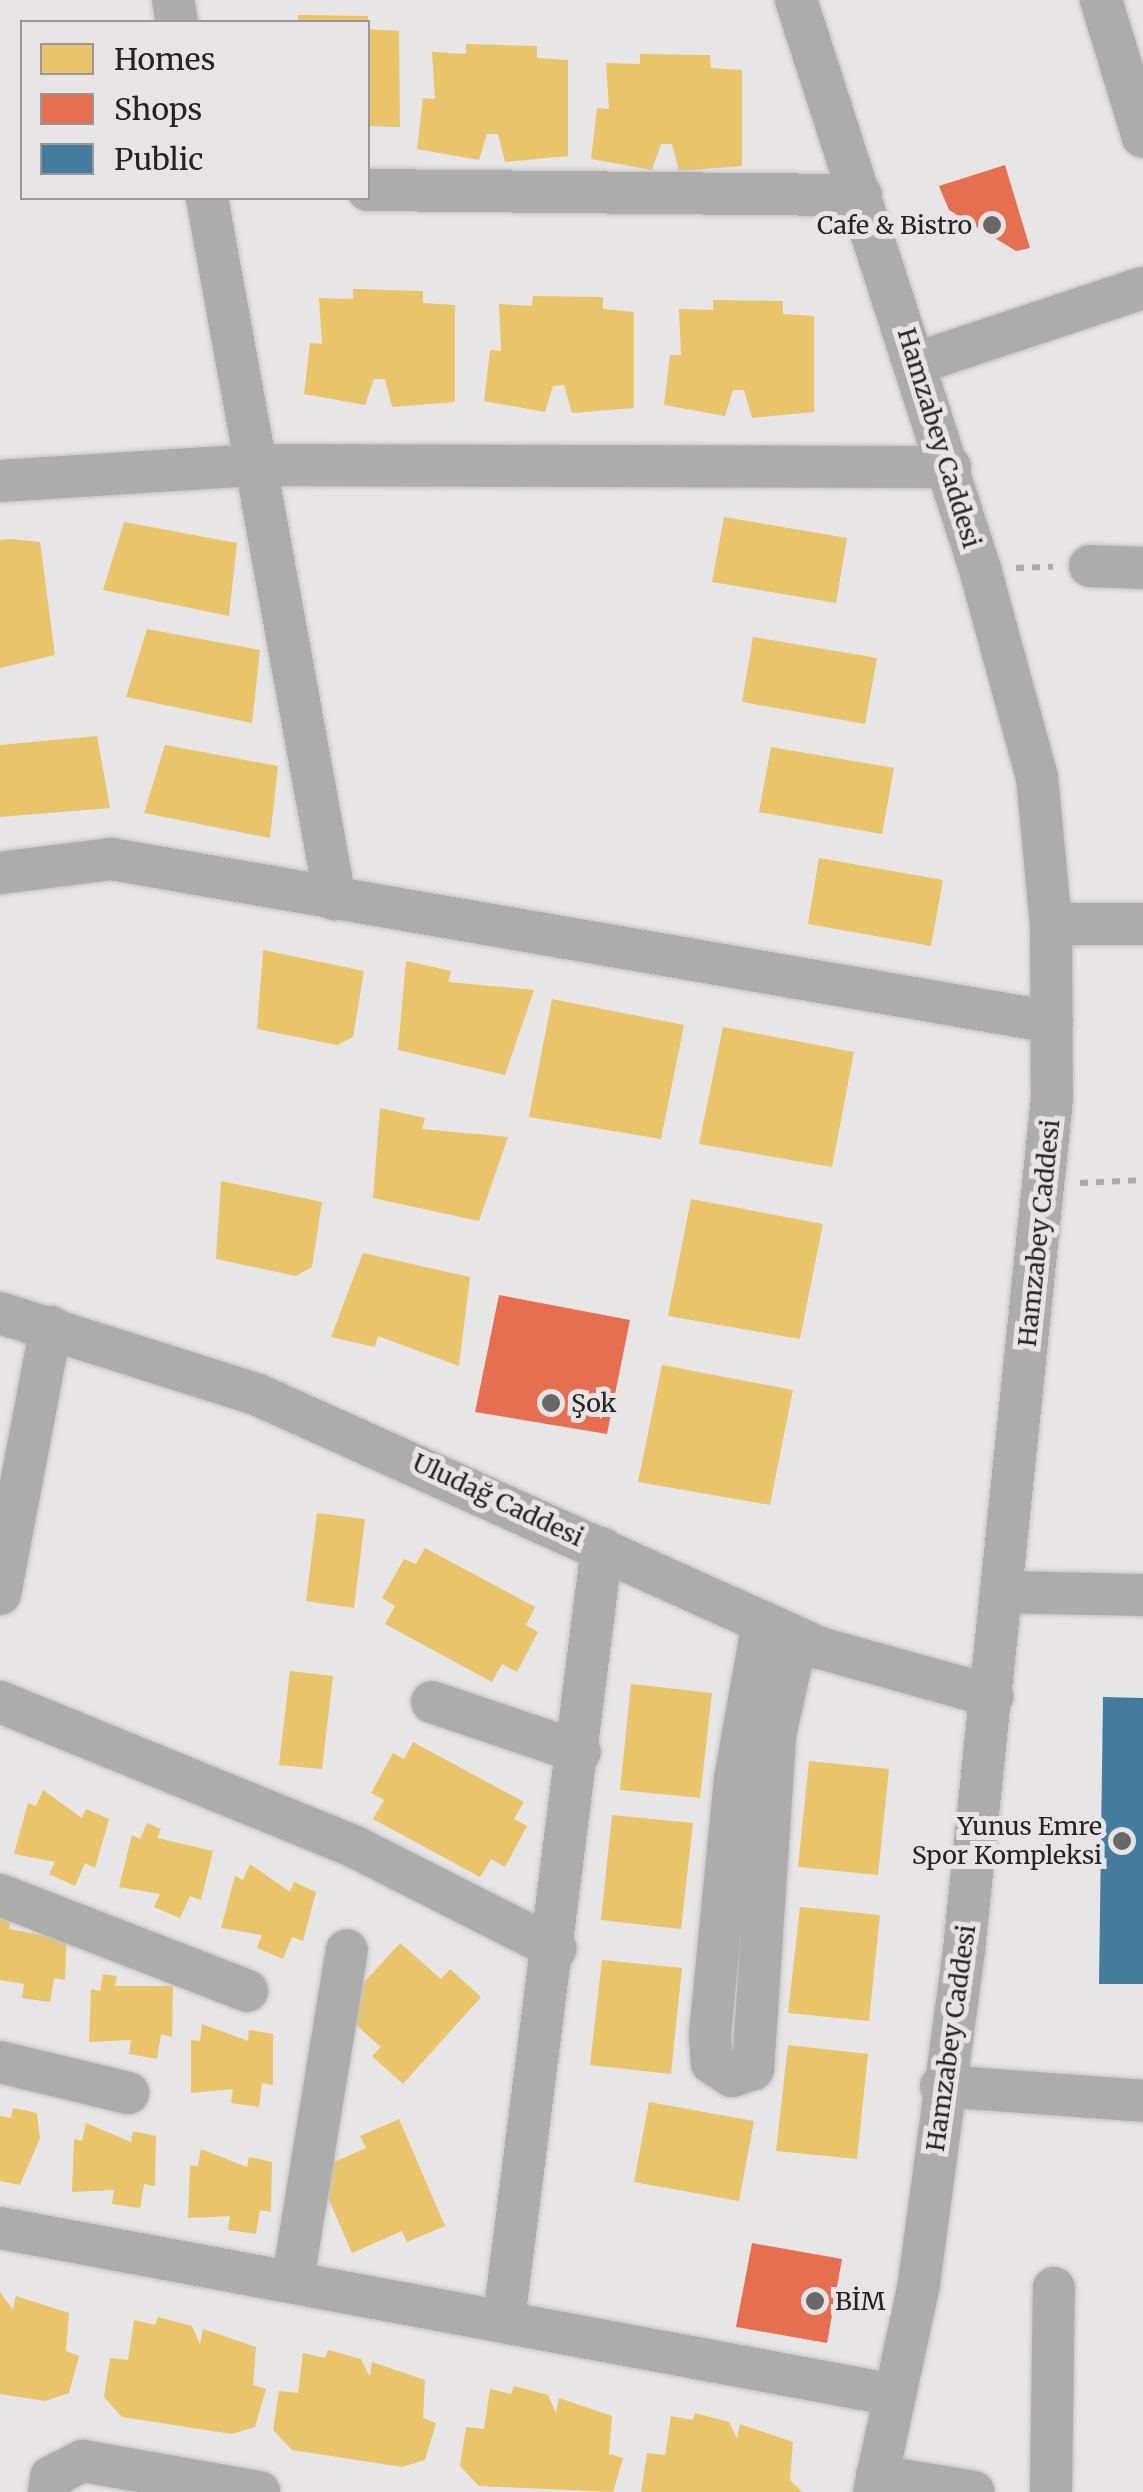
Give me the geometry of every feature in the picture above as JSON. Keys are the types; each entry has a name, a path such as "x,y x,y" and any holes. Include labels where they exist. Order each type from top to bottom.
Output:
{"street":[{"name":"Hamzabey Caddesi","path":"796,0 917,363 980,570 1037,777 1052,924 1052,1022 1044,1180 992,1696 919,2284 876,2484"},
{"path":"1101,0 1143,137"},
{"path":"370,190 861,195"},
{"path":"206,200 335,899"},
{"path":"917,363 1143,288"},
{"path":"0,481 252,464 950,467"},
{"path":"1090,566 1143,568"},
{"path":"0,873 111,859 1052,1022"},
{"path":"1052,924 1143,924"},
{"name":"Uludağ Caddesi","path":"0,1313 51,1326 258,1395 780,1630 992,1696"},
{"path":"0,1594 51,1326"},
{"path":"504,2319 556,1949 602,1548"},
{"path":"1002,1592 1143,1595"},
{"path":"780,1630 753,2069 732,2076 712,2062 710,2036 735,1779 780,1630"},
{"path":"0,1702 355,1847 556,1949"},
{"path":"432,1702 580,1752"},
{"path":"0,1895 247,1991"},
{"path":"293,2279 347,1950"},
{"path":"0,2062 128,2093"},
{"path":"942,2086 1143,2101"},
{"path":"0,2228 293,2279 894,2395"},
{"path":"1051,2492 1054,2288"},
{"path":"49,2492 51,2477 83,2461 258,2492"},
{"path":"876,2484 974,2492"}],"path":[{"path":"980,570 1090,566"},
{"path":"1044,1180 1143,1180"}],"building: Homes":[{"path":"298,15 368,16 368,20 298,20"},
{"path":"370,29 399,31 400,127 370,126"},
{"path":"466,44 537,46 537,58 568,60 568,156 505,162 498,134 487,134 479,160 417,149 423,98 435,99 432,52 466,54"},
{"path":"640,54 710,55 711,68 742,70 742,166 679,171 672,144 661,144 652,170 591,159 597,108 609,109 606,63 640,64"},
{"path":"353,289 423,291 423,303 455,305 455,402 392,407 385,379 374,379 365,405 304,394 310,343 322,344 319,298 353,299"},
{"path":"533,296 603,297 603,309 634,312 634,408 572,413 564,385 553,386 545,412 484,401 490,350 501,351 499,304 532,306"},
{"path":"713,300 783,301 783,314 814,316 814,412 752,418 744,390 733,390 725,416 664,405 670,355 681,355 679,309 713,310"},
{"path":"724,517 847,538 836,603 712,582"},
{"path":"124,522 237,543 229,616 103,590"},
{"path":"0,540 40,542 55,655 0,668"},
{"path":"147,629 260,650 252,723 126,697"},
{"path":"753,637 877,658 865,724 742,702"},
{"path":"97,736 110,808 0,817 0,745"},
{"path":"165,745 278,766 270,838 144,813"},
{"path":"771,747 894,768 882,834 759,812"},
{"path":"819,858 943,880 931,946 808,924"},
{"path":"263,950 364,971 353,1037 337,1045 257,1029"},
{"path":"406,961 451,971 448,982 534,990 505,1075 398,1050"},
{"path":"552,999 684,1025 661,1139 529,1117"},
{"path":"723,1027 854,1052 832,1167 699,1144"},
{"path":"380,1108 425,1118 422,1129 508,1137 479,1221 373,1198"},
{"path":"221,1181 322,1202 312,1267 296,1276 216,1259"},
{"path":"691,1199 823,1224 800,1339 668,1316"},
{"path":"363,1253 470,1277 459,1366 378,1336 375,1347 331,1337"},
{"path":"662,1365 793,1390 770,1505 638,1482"},
{"path":"317,1513 365,1519 354,1608 306,1601"},
{"path":"425,1548 535,1607 526,1625 538,1632 517,1672 502,1664 492,1682 385,1624 395,1606 382,1598 404,1559 416,1564"},
{"path":"290,1671 333,1676 322,1769 279,1765"},
{"path":"631,1684 712,1693 700,1798 620,1790"},
{"path":"413,1742 524,1802 514,1819 527,1826 505,1867 491,1859 480,1877 373,1819 384,1800 371,1793 393,1753 404,1759"},
{"path":"809,1761 889,1769 878,1875 798,1867"},
{"path":"43,1790 82,1818 86,1809 109,1819 95,1868 85,1863 75,1886 49,1874 55,1862 14,1854 28,1803 36,1806"},
{"path":"612,1815 693,1823 681,1929 601,1920"},
{"path":"147,1823 161,1829 157,1838 213,1851 201,1900 190,1896 180,1918 154,1907 160,1894 119,1887 132,1835 140,1839"},
{"path":"250,1864 290,1892 294,1882 316,1892 303,1941 292,1937 283,1959 257,1948 262,1935 221,1928 235,1876 243,1880"},
{"path":"800,1907 880,1915 869,2021 788,2013"},
{"path":"0,1918 11,1920 9,1929 41,1935 43,1925 67,1929 65,1980 54,1978 50,2002 22,1998 24,1984 0,1980"},
{"path":"400,1943 441,1979 450,1969 481,1997 403,2084 372,2056 381,2047 339,2010"},
{"path":"602,1960 682,1968 671,2074 590,2065"},
{"path":"103,1974 117,1976 115,1986 173,1986 172,2037 161,2034 157,2059 129,2054 131,2040 89,2042 91,1989 100,1991"},
{"path":"202,2024 248,2041 249,2030 273,2034 273,2085 262,2083 259,2107 231,2103 233,2089 191,2093 191,2040 200,2041"},
{"path":"788,2045 868,2054 857,2159 776,2151"},
{"path":"649,2102 754,2121 739,2201 634,2182"},
{"path":"13,2108 37,2113 40,2138 20,2185 0,2181 0,2116 11,2118"},
{"path":"399,2119 445,2226 407,2242 402,2231 352,2253 316,2170 366,2148 360,2136"},
{"path":"86,2123 131,2142 133,2131 156,2136 155,2186 144,2184 140,2208 112,2204 114,2190 72,2192 74,2139 82,2141"},
{"path":"201,2149 247,2167 249,2157 272,2162 271,2212 260,2210 256,2234 228,2230 230,2216 188,2218 190,2165 198,2166"},
{"path":"0,2292 13,2310 16,2296 69,2313 66,2351 79,2356 69,2393 45,2401 0,2394"},
{"path":"158,2317 192,2326 200,2344 203,2329 256,2347 253,2385 266,2389 255,2427 232,2434 122,2417 104,2397 110,2358 128,2360 134,2320 155,2325"},
{"path":"328,2350 361,2359 370,2377 372,2362 425,2380 423,2418 436,2423 425,2460 402,2467 292,2450 273,2430 279,2391 298,2393 303,2353 325,2358"},
{"path":"514,2386 548,2395 556,2413 559,2398 612,2416 609,2454 623,2458 613,2492 479,2486 460,2466 466,2427 484,2429 490,2389 511,2394"},
{"path":"695,2413 729,2422 737,2439 740,2424 793,2442 790,2480 802,2492 641,2492 647,2453 665,2455 671,2416 693,2420"}],"building: Shops":[{"path":"1005,165 1030,248 1016,251 949,210 939,186"},
{"path":"499,1295 630,1320 607,1434 475,1412"},
{"path":"752,2243 842,2259 827,2343 736,2327"}],"building: Public":[{"name":"Yunus Emre Spor Kompleksi","path":"1103,1697 1143,1698 1143,1984 1099,1984"}],"place":[{"name":"Cafe & Bistro","path":"992,225"},
{"name":"Şok","path":"551,1403"},
{"name":"Yunus Emre Spor Kompleksi","path":"1122,1841"},
{"name":"BİM","path":"815,2301"}]}
